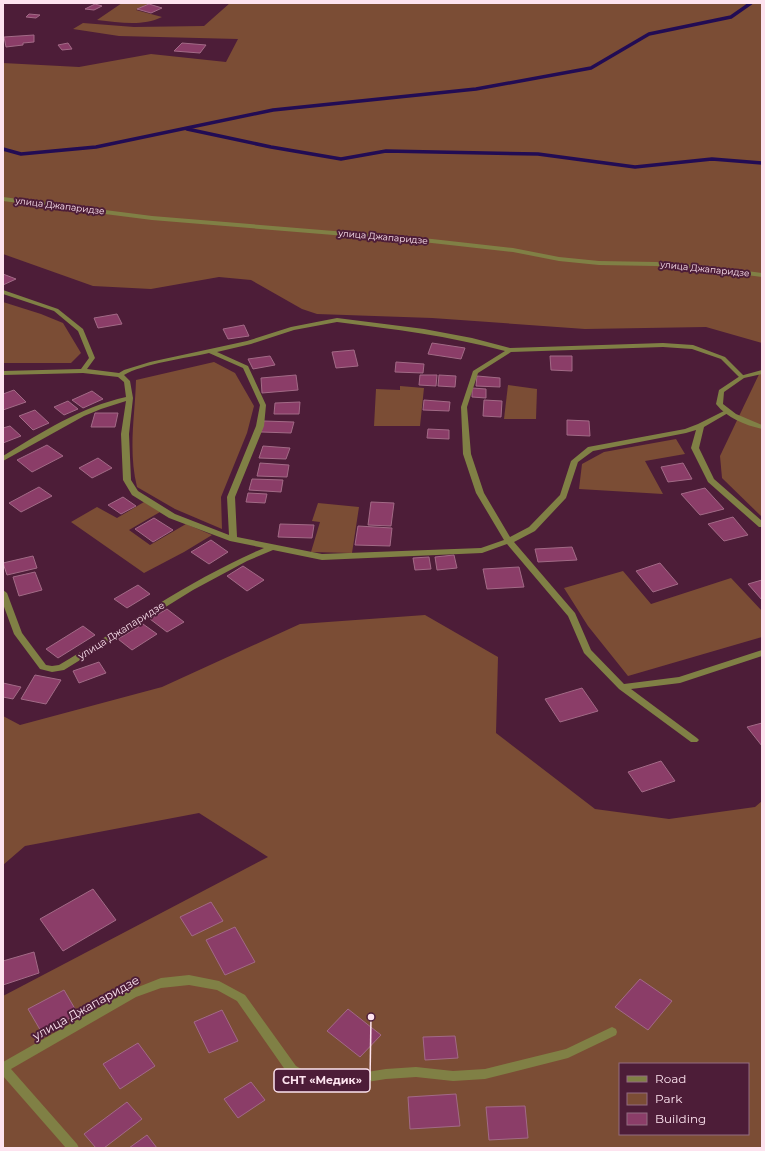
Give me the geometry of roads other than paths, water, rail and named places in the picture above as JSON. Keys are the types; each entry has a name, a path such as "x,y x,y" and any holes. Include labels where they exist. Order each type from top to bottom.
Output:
{"street":[{"name":"улица Джапаридзе","path":"3,199 152,218 417,240 513,250 573,260 708,268 762,276"},
{"path":"3,292 56,310 82,330 92,358 83,370"},
{"path":"3,373 39,374 83,370 120,375 152,363 249,343 293,328 337,320 424,331 472,340 510,350 662,345 693,347 723,358 735,368 742,377"},
{"path":"510,350 475,372 464,407 466,454 480,493 509,541 572,615 587,651 622,688 694,740"},
{"path":"210,351 246,367 263,405 260,426 231,497 233,539"},
{"path":"762,372 742,377 721,391 719,404 726,412 762,427"},
{"path":"120,375 127,381 130,398 125,434 127,480 135,493 172,516 233,539 322,557 482,550 509,541 532,529 563,496 575,460 591,449 686,431 701,426 726,412"},
{"path":"3,458 34,440 107,404 130,398"},
{"path":"701,426 696,448 712,480 762,525"},
{"name":"улица Джапаридзе","path":"3,593 18,634 43,667 52,669 61,668 192,585 245,558 273,547"},
{"path":"622,688 680,680 762,653"},
{"name":"улица Джапаридзе","path":"73,1148 3,1068 132,994 161,983 189,980 219,986 241,998 292,1070 308,1079 334,1082 386,1074 416,1072 453,1076 485,1074 568,1053 612,1032"}],"waterway":[{"path":"3,149 21,154 96,147 273,110 476,89 591,68 649,34 731,17 751,3"},
{"path":"187,129 271,147 341,159 386,151 538,154 635,167 712,159 762,163"}],"place":[{"name":"СНТ «Медик»","path":"371,1017"}]}
